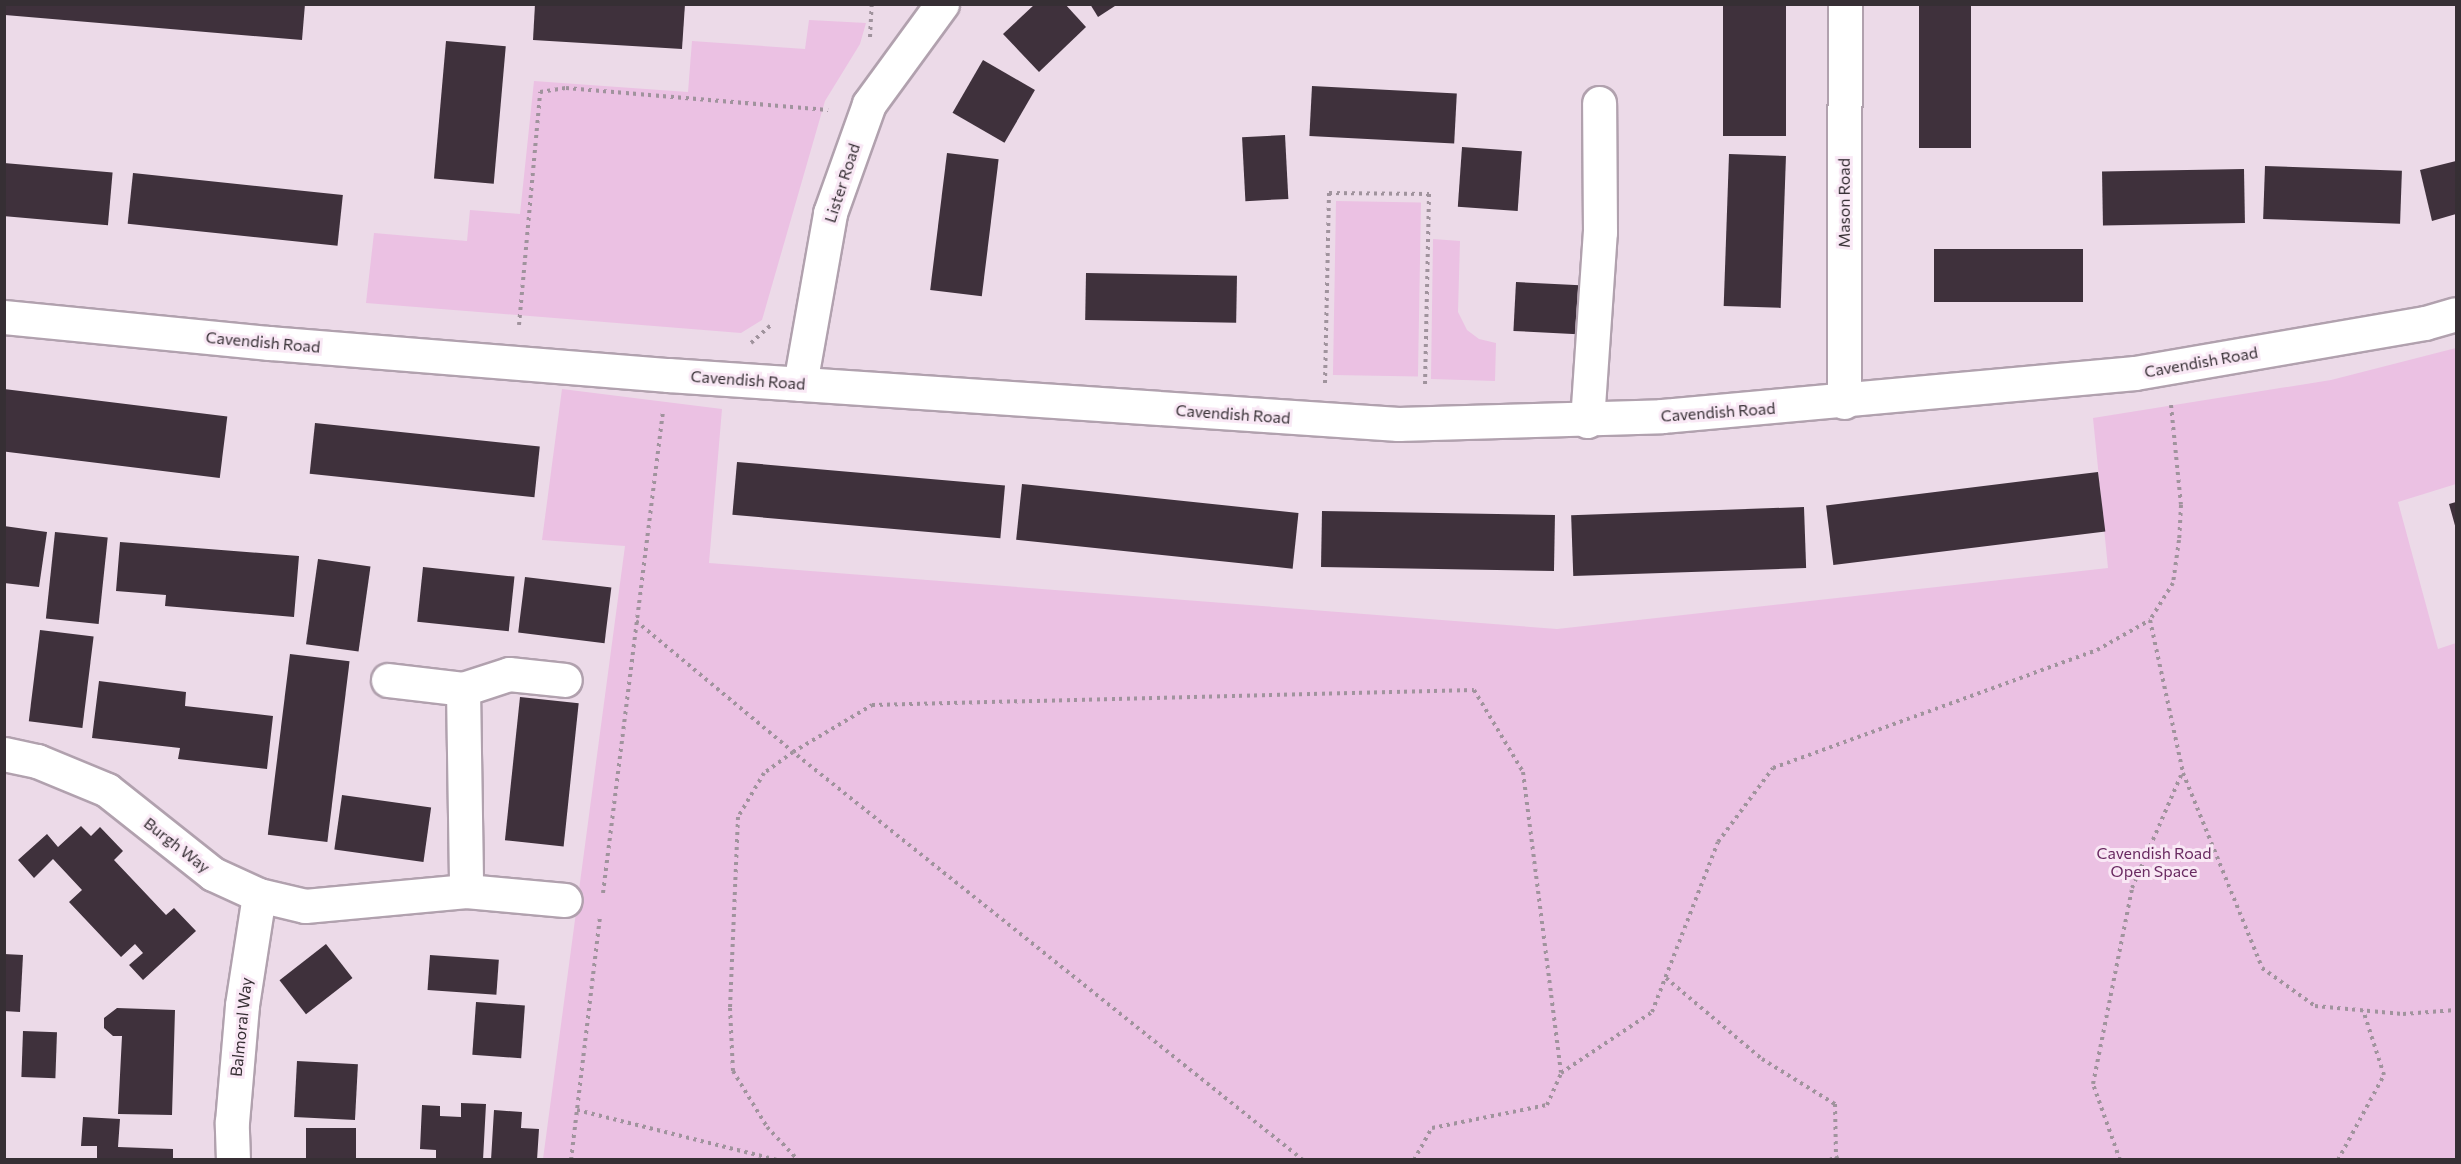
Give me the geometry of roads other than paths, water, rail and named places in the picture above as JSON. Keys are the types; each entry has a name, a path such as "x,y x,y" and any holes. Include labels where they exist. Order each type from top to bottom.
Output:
{"street":[{"name":"Lister Road","path":"800,384 830,213 869,104 942,4"},
{"name":"Mason Road","path":"1844,402 1845,4"},
{"path":"1587,421 1600,232 1599,103"},
{"name":"Cavendish Road","path":"4,317 516,363 1325,420 1425,423 1587,421 1844,402 2168,368 2425,323 2457,314"},
{"path":"388,680 463,689 509,674 565,680"},
{"path":"463,689 462,810 466,891"},
{"name":"Burgh Way","path":"4,754 38,761 106,789 213,874 259,895 305,906 466,891 565,900"},
{"name":"Balmoral Way","path":"233,1160 232,1122 242,1005 259,895"}],"park label":[{"name":"Cavendish Road Open Space","path":"2154,862"}]}
